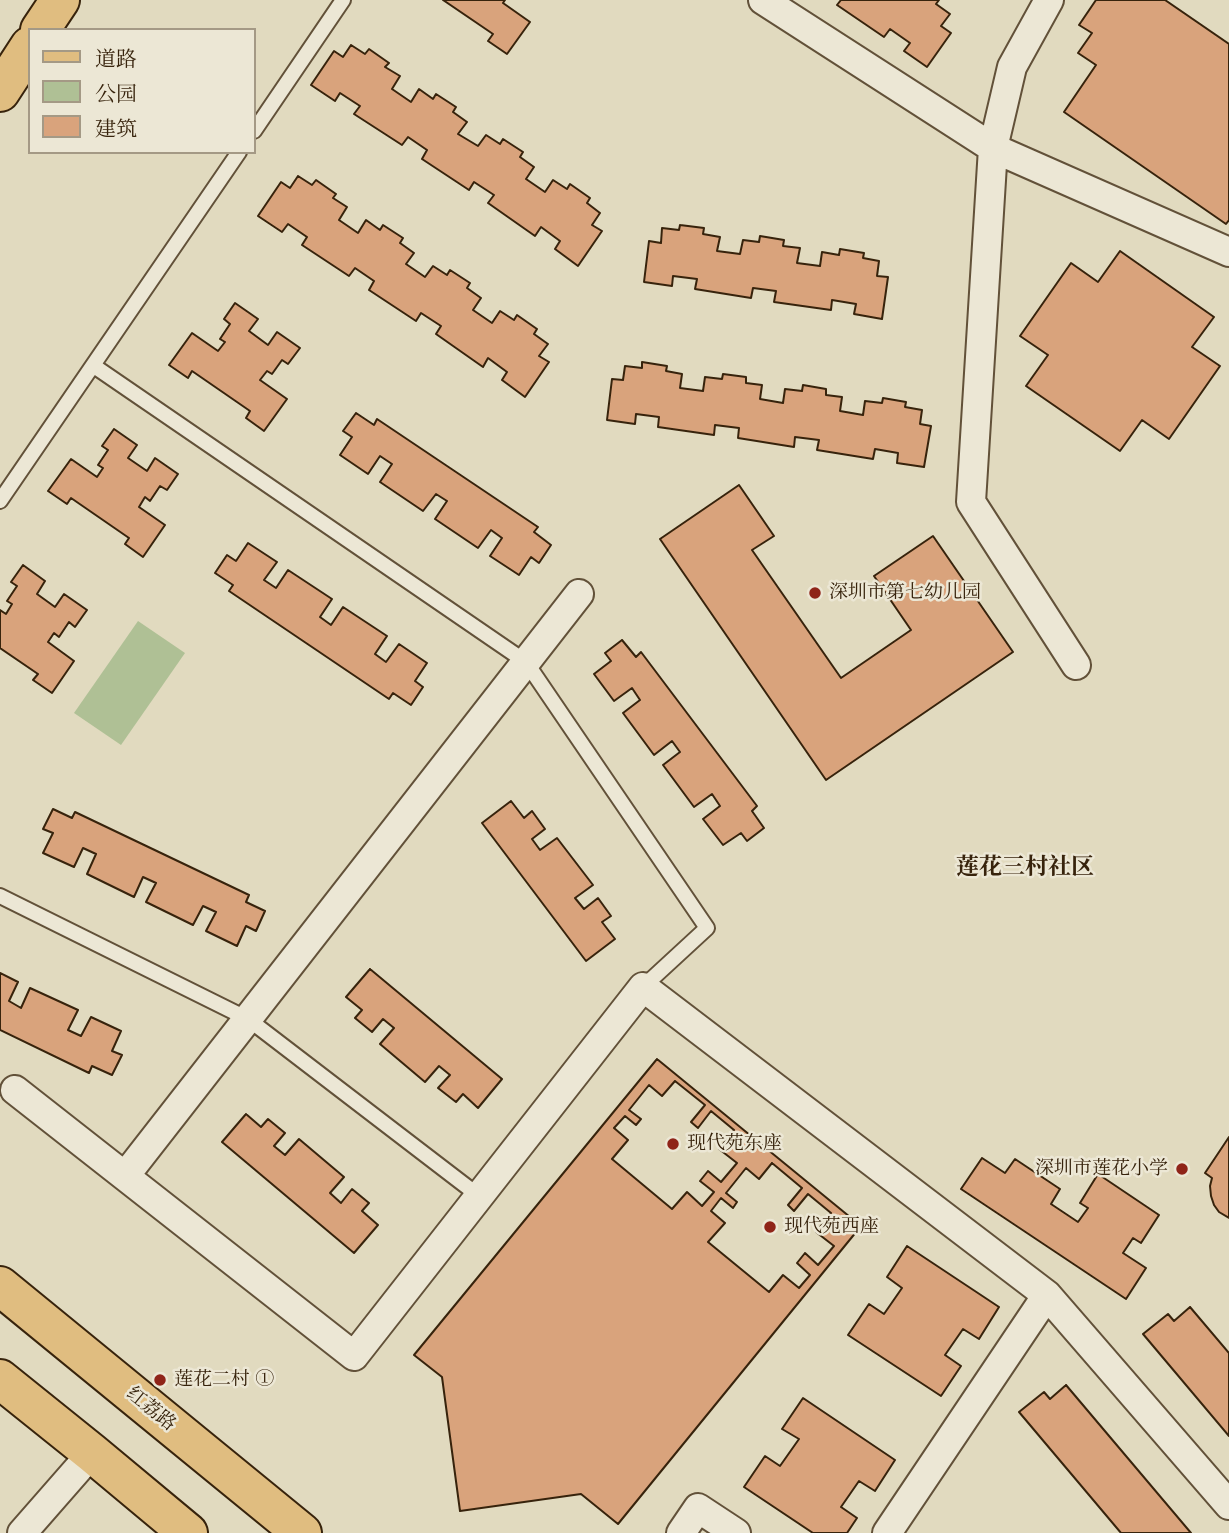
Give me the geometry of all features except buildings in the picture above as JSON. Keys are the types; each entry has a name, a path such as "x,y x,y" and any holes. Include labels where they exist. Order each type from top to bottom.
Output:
{"main road":[{"path":"41,28 60,0"},
{"path":"0,92 28,49"},
{"name":"红荔路","path":"0,1286 302,1533"},
{"path":"0,1379 188,1533"}],"street":[{"path":"763,0 993,148 1229,252"},
{"path":"1049,0 1012,67 993,148 971,502 1076,665"},
{"path":"125,1176 579,594"},
{"path":"15,1090 354,1356 643,987 1047,1295 1229,1505"},
{"path":"887,1533 1047,1295"},
{"path":"22,1533 92,1453"},
{"path":"681,1533 698,1508 736,1533"}],"lane":[{"path":"256,128 343,0"},
{"path":"0,501 238,154"},
{"path":"93,366 526,662 707,928 643,987"},
{"path":"0,896 247,1019 479,1196"}],"green space":[{"path":"138,621 185,653 121,745 74,713"}],"place":[{"name":"深圳市第七幼儿园","path":"815,593"},
{"name":"现代苑东座","path":"673,1144"},
{"name":"深圳市莲花小学","path":"1182,1169"},
{"name":"现代苑西座","path":"770,1227"},
{"name":"莲花二村 ①","path":"160,1380"}],"district":[{"name":"莲花三村社区","path":"1025,867"}]}
